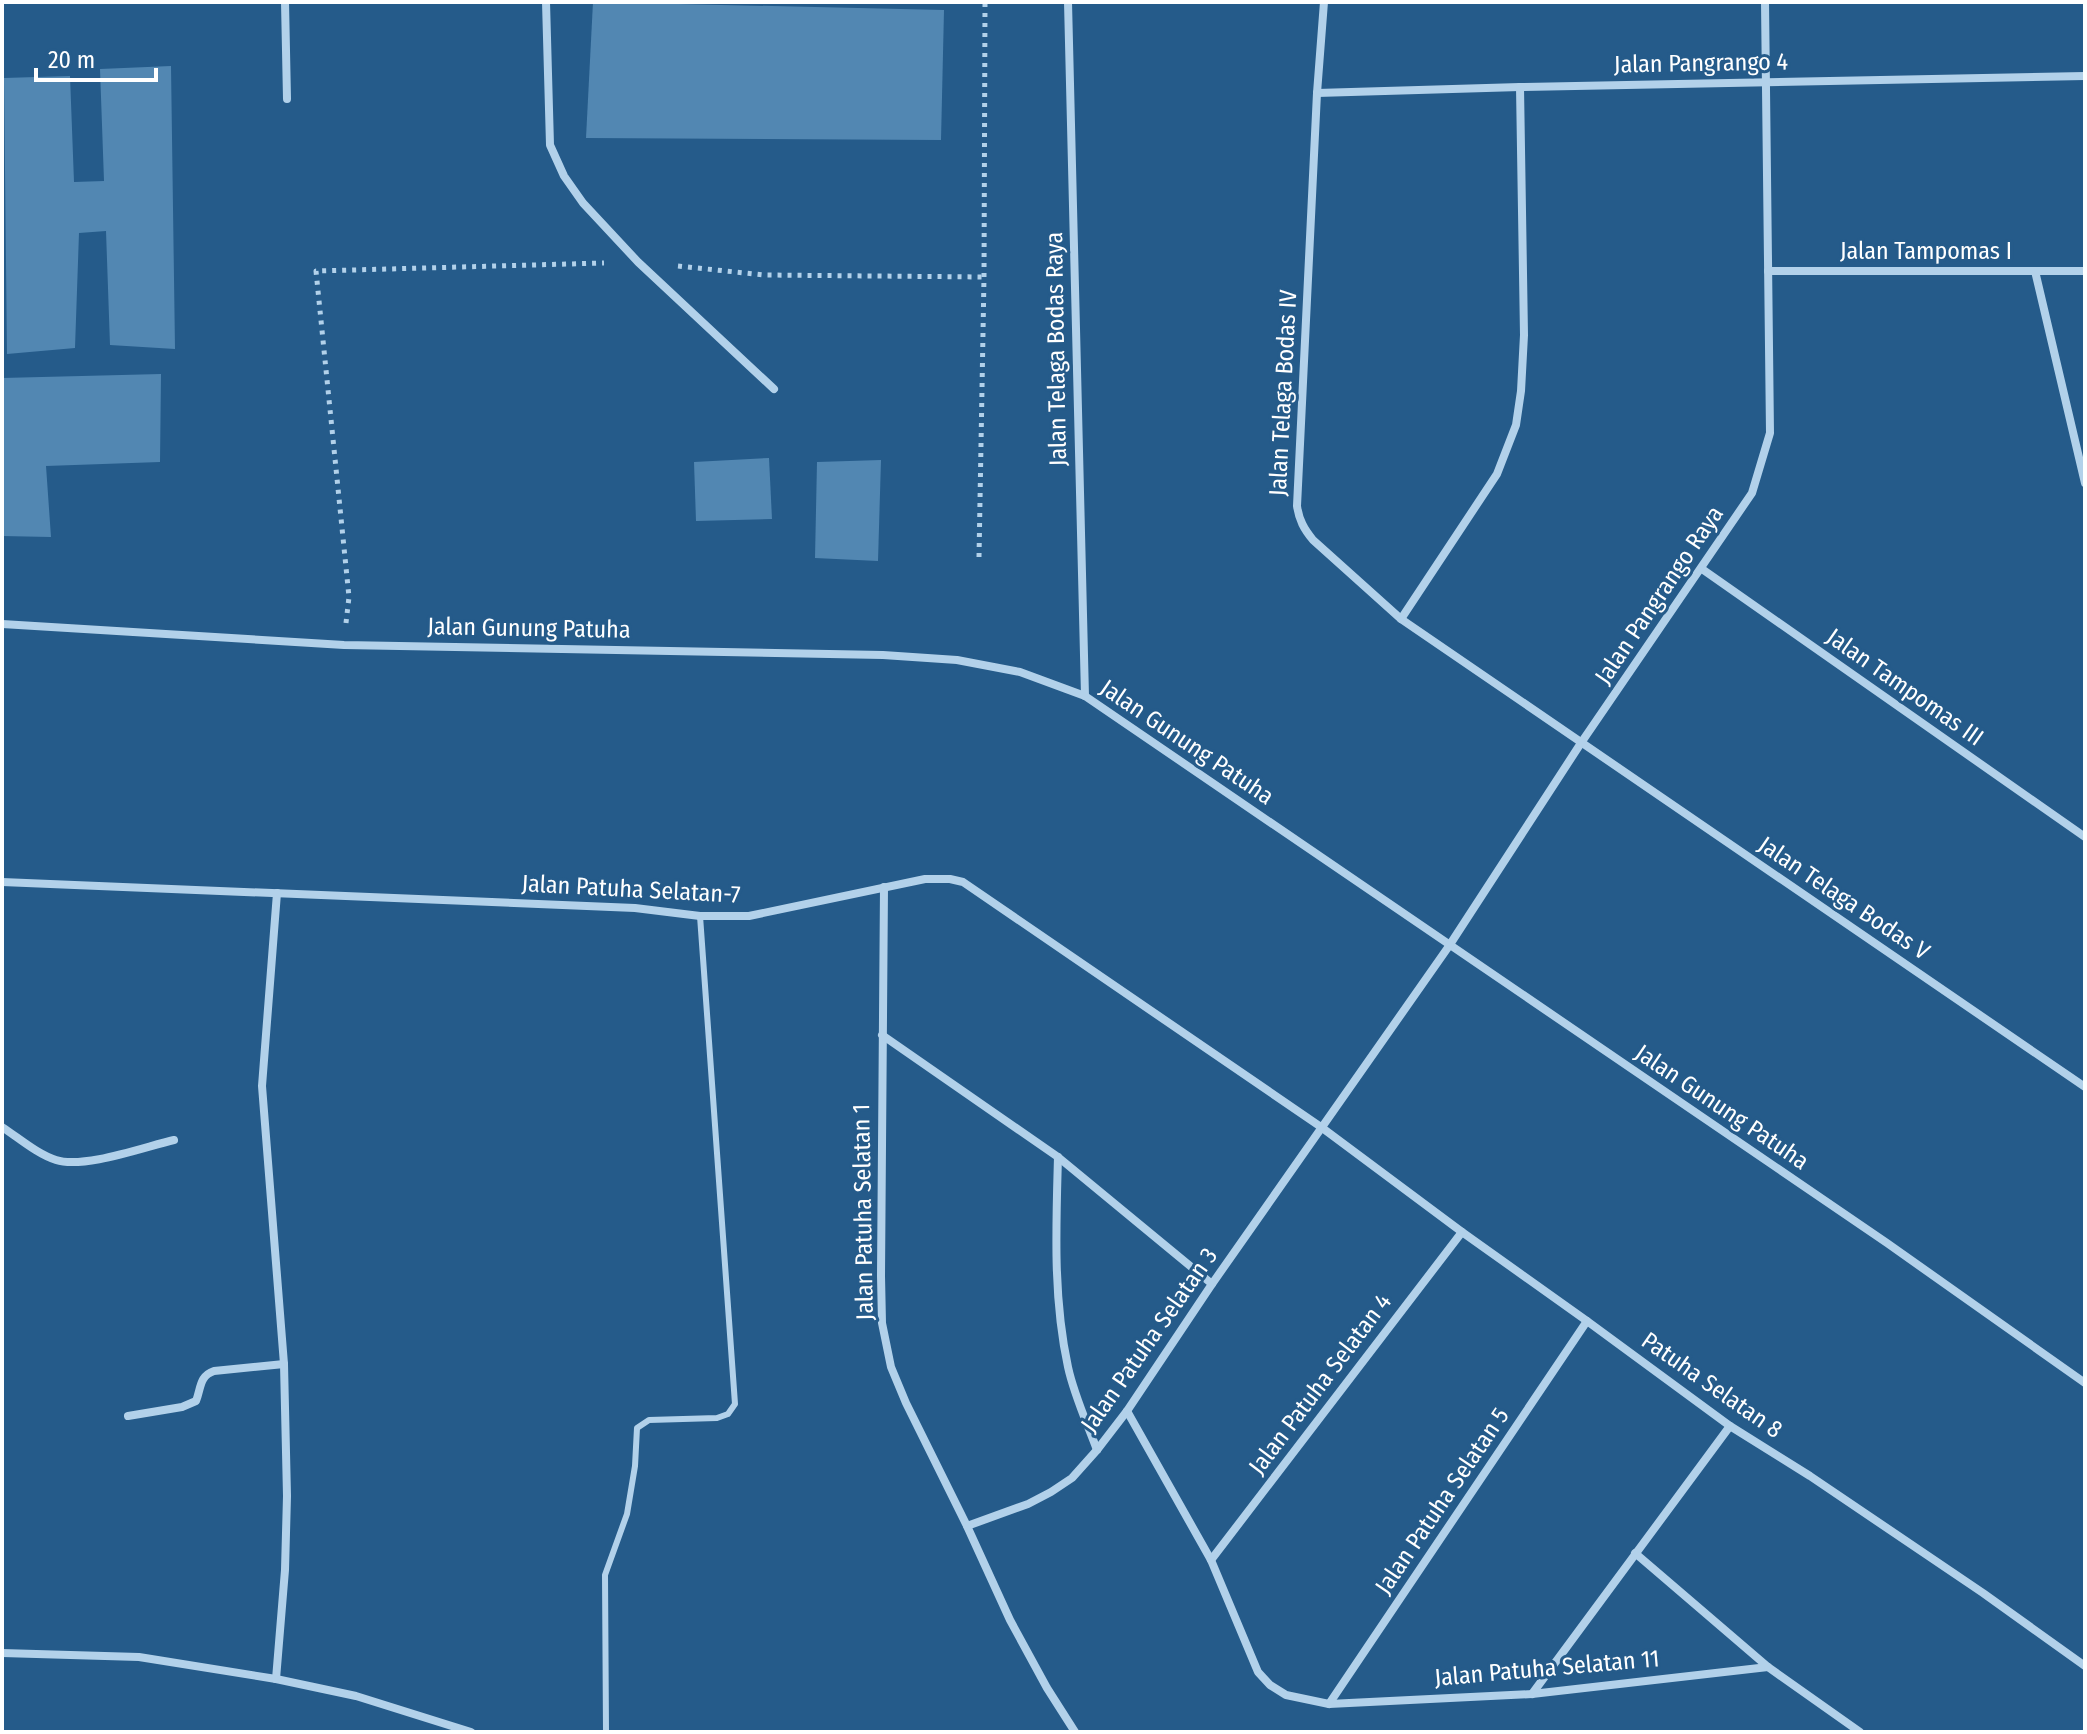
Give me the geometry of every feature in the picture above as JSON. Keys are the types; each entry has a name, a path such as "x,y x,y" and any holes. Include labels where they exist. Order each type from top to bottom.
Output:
{"street":[{"path":"285,2 287,99"},
{"path":"546,2 550,145 564,176 583,203 638,262 774,389"},
{"name":"Jalan Telaga Bodas Raya","path":"1068,2 1085,696"},
{"name":"Jalan Telaga Bodas IV","path":"1324,2 1297,506 1302,525 1313,540 1401,619 1581,743"},
{"name":"Jalan Pangrango Raya","path":"1321,1127 1449,946 1581,743 1752,493 1770,433 1765,2"},
{"name":"Jalan Pangrango 4","path":"1317,93 2085,76"},
{"path":"1401,619 1497,474 1516,425 1524,335 1520,87"},
{"name":"Jalan Tampomas I","path":"1768,271 2085,271"},
{"path":"2035,271 2085,483"},
{"name":"Jalan Tampomas III","path":"1702,569 2085,837"},
{"name":"Jalan Gunung Patuha","path":"2,624 344,645 867,654 957,660 1020,672 1085,696 1887,1243 2085,1383"},
{"name":"Jalan Telaga Bodas V","path":"1581,743 2085,1087"},
{"name":"Jalan Patuha Selatan-7","path":"2,882 635,908 700,916 749,916 884,887 950,879 970,885 1321,1127"},
{"name":"Jalan Patuha Selatan 1","path":"884,887 882,1323 891,1367 1010,1620 1075,1732"},
{"path":"276,1679 285,1570 287,1496 284,1364 262,1086 277,893"},
{"path":"882,1035 1058,1157 1212,1284"},
{"path":"2,1127 52,1159 66,1162 86,1162 174,1140"},
{"name":"Patuha Selatan 8","path":"1321,1127 1730,1426 1810,1476 2085,1666"},
{"name":"Jalan Patuha Selatan 3","path":"967,1526 1028,1504 1051,1492 1072,1478 1097,1450 1127,1411 1321,1127"},
{"path":"1058,1157 1055,1257 1062,1324 1068,1369 1097,1450"},
{"name":"Jalan Patuha Selatan 4","path":"1211,1560 1462,1232"},
{"name":"Jalan Patuha Selatan 5","path":"1329,1704 1587,1321"},
{"path":"128,1416 182,1407 196,1401 201,1381 206,1374 214,1371 284,1364"},
{"name":"Jalan Patuha Selatan 11","path":"1127,1411 1211,1560 1258,1672 1286,1695 1329,1704 1532,1694 1768,1667"},
{"path":"1532,1694 1730,1426"},
{"path":"1635,1553 1768,1667 1860,1732"},
{"path":"2,1653 139,1657 276,1679 356,1696 471,1732"}],"lane":[{"path":"606,1732 605,1575 627,1514 635,1466 637,1428 649,1420 717,1418 728,1414 735,1404 700,916"}],"path":[{"path":"979,557 985,2"},
{"path":"316,271 349,597 344,645"}],"building":[{"path":"593,2 944,10 941,140 586,138"},
{"path":"171,66 175,349 110,345 106,231 79,233 75,348 7,354 4,78 70,76 74,182 104,181 100,69"},
{"path":"161,374 160,462 46,466 51,537 2,536 2,378"},
{"path":"769,458 772,519 696,521 694,462"},
{"path":"881,460 878,561 815,558 817,462"}]}
